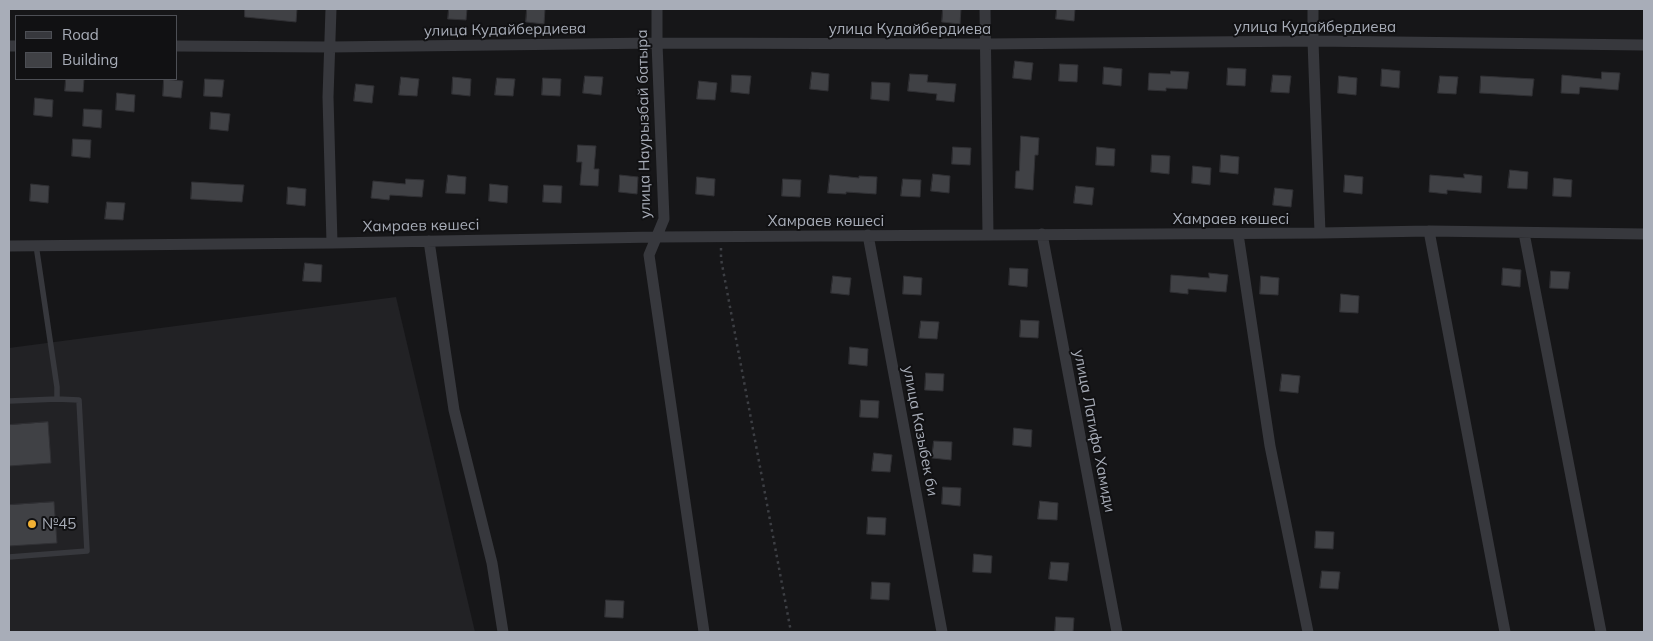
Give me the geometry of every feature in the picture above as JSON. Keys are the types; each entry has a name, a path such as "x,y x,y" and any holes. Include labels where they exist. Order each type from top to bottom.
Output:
{"street":[{"path":"331,9 328,97 332,243"},
{"name":"улица Наурызбай батыра","path":"657,9 664,219 649,255 704,632"},
{"path":"985,9 988,235"},
{"path":"1313,9 1320,233"},
{"name":"улица Кудайбердиева","path":"178,46 657,43 985,44 1313,41 1644,46"},
{"path":"1429,231 1505,632"},
{"name":"Хамраев көшесі","path":"9,246 868,235 1238,234 1429,231 1644,234"},
{"path":"1524,232 1601,632"},
{"name":"улица Латифа Хамиди","path":"1042,234 1117,632"},
{"path":"1238,234 1270,446 1308,632"},
{"name":"улица Казыбек би","path":"868,235 942,632"},
{"path":"429,241 454,410 492,563 503,632"}],"lane":[{"path":"36,245 57,387 57,399"},
{"path":"9,401 78,400 87,551 9,557"}],"path":[{"path":"721,237 721,259 791,632"}],"shaded area":[{"path":"396,297 475,632 9,632 9,348"}],"building":[{"path":"245,9 297,9 296,22 245,17"},
{"path":"449,9 467,9 466,20 448,19"},
{"path":"527,9 545,9 544,24 526,22"},
{"path":"943,9 961,9 960,24 942,22"},
{"path":"1057,9 1075,9 1074,21 1056,19"},
{"path":"1015,61 1033,63 1031,80 1013,78"},
{"path":"1060,64 1078,65 1077,82 1059,81"},
{"path":"1104,67 1122,69 1121,86 1103,84"},
{"path":"1228,68 1246,69 1245,86 1227,85"},
{"path":"1382,69 1400,71 1399,88 1381,86"},
{"path":"1171,71 1189,72 1187,89 1166,88 1166,91 1148,90 1149,73 1170,74"},
{"path":"812,72 829,74 828,91 810,89"},
{"path":"1602,72 1620,73 1618,90 1580,87 1579,94 1561,93 1562,75 1601,79"},
{"path":"910,74 928,75 927,82 956,84 954,102 936,100 937,94 908,91"},
{"path":"732,75 751,76 749,94 731,92"},
{"path":"1273,75 1291,76 1289,93 1271,92"},
{"path":"585,76 603,77 601,95 583,93"},
{"path":"1339,76 1357,78 1356,95 1338,93"},
{"path":"1440,76 1458,77 1456,94 1438,93"},
{"path":"1481,76 1534,79 1532,96 1480,93"},
{"path":"401,77 419,79 417,96 399,95"},
{"path":"453,77 471,79 470,96 452,94"},
{"path":"497,78 515,79 513,96 495,95"},
{"path":"543,78 561,79 560,96 542,95"},
{"path":"205,79 224,80 222,97 204,96"},
{"path":"66,80 84,80 83,92 65,91"},
{"path":"164,80 183,81 181,98 163,96"},
{"path":"699,81 717,83 715,100 697,99"},
{"path":"872,82 890,83 889,101 871,99"},
{"path":"356,84 374,86 372,103 354,101"},
{"path":"117,93 135,95 134,112 116,110"},
{"path":"35,98 53,100 52,117 34,115"},
{"path":"84,109 102,110 101,128 83,126"},
{"path":"211,112 230,114 228,131 210,129"},
{"path":"1021,136 1039,138 1038,155 1035,155 1033,190 1015,188 1016,171 1019,171"},
{"path":"73,139 91,140 90,158 72,156"},
{"path":"578,145 596,146 594,169 599,169 598,186 580,185 582,162 577,162"},
{"path":"953,147 971,148 970,165 952,164"},
{"path":"1097,147 1115,149 1114,166 1096,165"},
{"path":"1152,155 1170,156 1169,174 1151,172"},
{"path":"1221,155 1239,157 1238,174 1220,172"},
{"path":"1193,166 1211,168 1210,185 1192,183"},
{"path":"1510,170 1528,172 1527,189 1508,188"},
{"path":"933,174 950,176 949,193 931,191"},
{"path":"1464,174 1482,176 1481,193 1447,190 1447,194 1429,192 1430,175 1464,178"},
{"path":"448,175 466,177 465,194 446,193"},
{"path":"620,175 638,177 637,194 619,192"},
{"path":"830,175 859,178 859,176 877,177 876,194 828,193"},
{"path":"1345,175 1363,177 1362,194 1344,192"},
{"path":"697,177 715,179 714,196 696,194"},
{"path":"1554,178 1572,180 1571,197 1553,196"},
{"path":"406,179 424,180 422,197 390,195 389,200 371,198 373,181 405,184"},
{"path":"783,179 801,180 800,197 782,196"},
{"path":"903,179 921,180 920,197 901,196"},
{"path":"192,182 244,185 242,202 191,199"},
{"path":"31,184 49,186 48,203 30,201"},
{"path":"490,184 508,186 507,203 489,201"},
{"path":"544,185 562,186 561,203 543,202"},
{"path":"1076,186 1094,188 1092,205 1074,203"},
{"path":"288,187 306,189 305,206 287,204"},
{"path":"1275,188 1293,190 1291,207 1273,205"},
{"path":"107,202 125,203 123,220 105,219"},
{"path":"305,263 322,265 321,282 303,281"},
{"path":"1010,268 1028,269 1027,287 1009,285"},
{"path":"1503,268 1521,270 1520,287 1502,285"},
{"path":"1551,271 1570,272 1568,289 1550,288"},
{"path":"1209,273 1228,275 1226,292 1188,289 1188,294 1170,292 1171,275 1209,278"},
{"path":"833,276 851,278 849,295 831,293"},
{"path":"904,276 922,278 921,295 903,294"},
{"path":"1261,276 1279,278 1278,295 1260,294"},
{"path":"1341,294 1359,296 1358,313 1340,312"},
{"path":"1021,320 1039,321 1038,338 1020,337"},
{"path":"921,321 939,322 937,339 919,338"},
{"path":"850,347 868,349 867,366 849,364"},
{"path":"926,373 944,374 943,391 925,390"},
{"path":"1282,374 1300,376 1298,393 1280,391"},
{"path":"861,400 879,401 878,418 860,417"},
{"path":"48,422 51,463 9,466 9,425"},
{"path":"1014,428 1032,430 1031,447 1013,445"},
{"path":"934,441 952,442 951,460 932,458"},
{"path":"874,453 892,455 890,472 872,471"},
{"path":"943,487 961,488 960,506 942,504"},
{"path":"1040,501 1058,503 1057,520 1038,519"},
{"name":"№45","path":"54,502 57,543 9,546 9,505"},
{"path":"868,517 886,518 885,535 867,534"},
{"path":"1316,531 1334,532 1333,549 1315,548"},
{"path":"974,554 992,556 991,573 973,572"},
{"path":"1051,562 1069,563 1067,581 1049,579"},
{"path":"1322,571 1340,572 1338,589 1320,588"},
{"path":"872,582 890,583 889,600 871,599"},
{"path":"606,600 624,601 623,618 605,617"},
{"path":"1056,617 1074,618 1073,632 1055,632"}],"place":[{"name":"№45","path":"32,524"}]}
